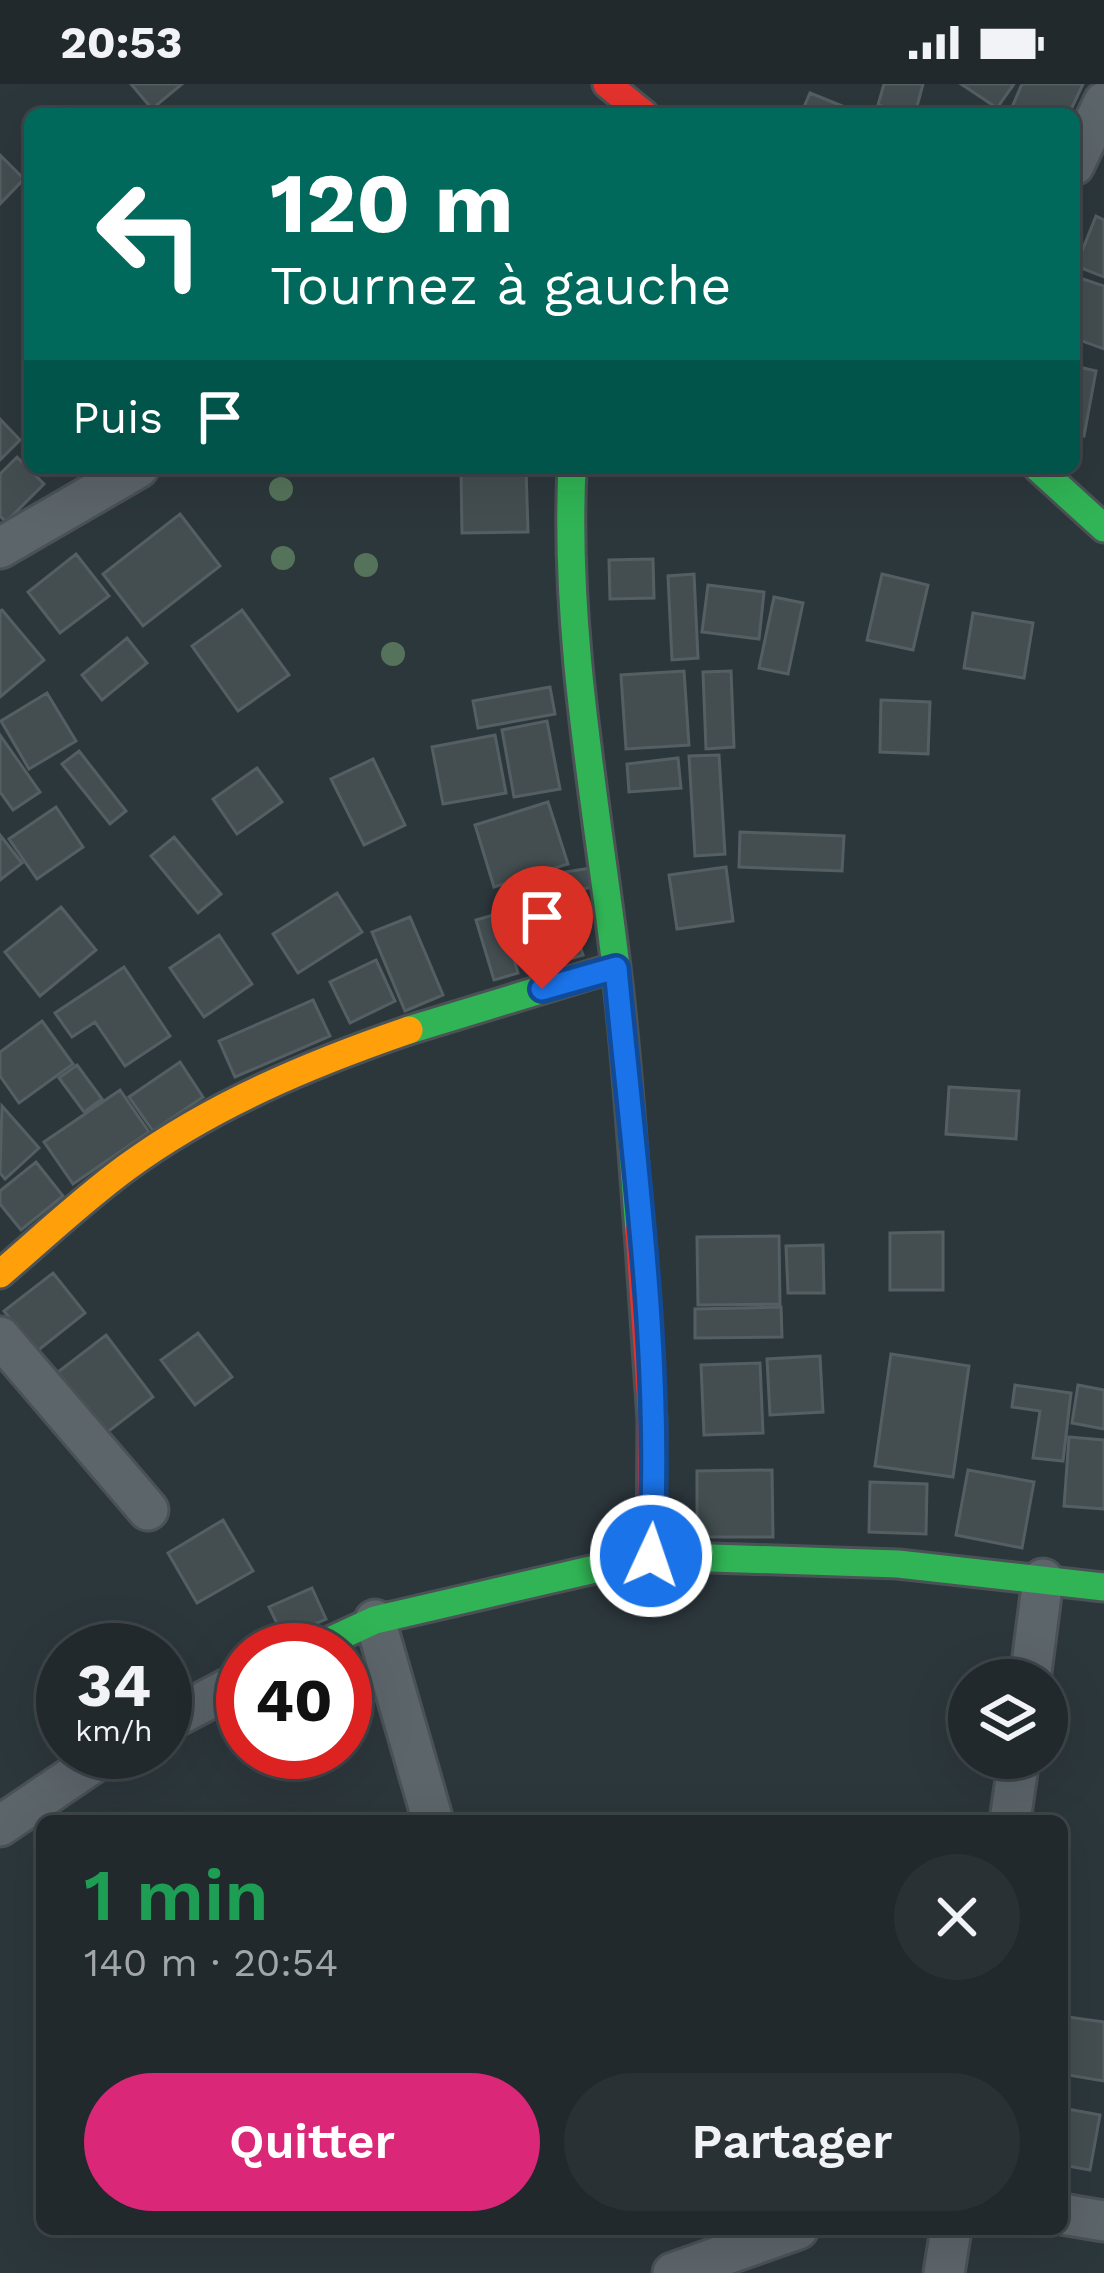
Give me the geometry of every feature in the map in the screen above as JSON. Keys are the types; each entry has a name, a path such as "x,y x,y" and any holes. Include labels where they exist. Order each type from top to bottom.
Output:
{"street":[{"path":"1080,152 1104,102"},
{"path":"0,548 128,474"},
{"path":"572,474 570,603 586,778 616,968 652,1375 656,1466 651,1556"},
{"path":"1045,474 1104,528"},
{"path":"0,1274 148,1152 300,1068 467,1010 616,968"},
{"path":"0,1336 148,1510"},
{"path":"368,1623 651,1556 898,1564 1104,1587"},
{"path":"1033,1659 1043,1579"},
{"path":"375,1620 431,1815"},
{"path":"8,1806 58,1779"},
{"path":"1011,1815 1016,1779"},
{"path":"1068,2215 1104,2221"},
{"path":"694,2254 773,2235"},
{"path":"944,2273 950,2235"}],"building":[{"path":"131,84 182,84 153,108"},
{"path":"884,84 923,84 917,108 878,105"},
{"path":"961,84 1014,84 997,108"},
{"path":"1022,84 1083,84 1072,108 1012,108"},
{"path":"810,93 847,108 804,108"},
{"path":"0,155 24,179 0,204"},
{"path":"1096,216 1104,220 1104,277 1080,268"},
{"path":"1080,278 1104,286 1104,349 1080,340"},
{"path":"1080,367 1096,371 1084,436 1080,435"},
{"path":"0,419 20,440 0,460"},
{"path":"17,457 24,464 24,474 34,474 44,484 6,522 0,516 0,474"},
{"path":"461,474 526,474 528,532 462,533"},
{"path":"180,514 220,566 143,626 103,574"},
{"path":"76,554 109,596 60,633 28,592"},
{"path":"653,559 654,598 610,599 609,560"},
{"path":"694,574 698,658 672,660 668,576"},
{"path":"882,574 928,585 913,650 867,640"},
{"path":"708,585 764,592 759,639 702,632"},
{"path":"774,597 803,603 788,674 759,668"},
{"path":"242,610 289,675 238,711 192,646"},
{"path":"0,611 44,660 0,697"},
{"path":"973,613 1033,623 1024,678 964,668"},
{"path":"127,638 147,663 102,700 82,675"},
{"path":"684,671 689,745 626,749 621,675"},
{"path":"731,671 734,747 706,749 703,672"},
{"path":"550,687 555,714 478,728 473,701"},
{"path":"47,693 76,741 29,769 1,721"},
{"path":"881,700 930,702 928,754 880,752"},
{"path":"547,721 560,789 514,797 502,730"},
{"path":"0,735 40,792 13,810 0,792"},
{"path":"495,735 506,793 443,804 432,747"},
{"path":"79,751 126,811 110,824 62,764"},
{"path":"719,755 725,854 695,856 689,756"},
{"path":"678,758 681,788 629,792 627,764"},
{"path":"373,759 405,825 364,845 331,779"},
{"path":"257,768 282,802 237,834 213,799"},
{"path":"548,802 568,864 494,887 475,825"},
{"path":"56,807 83,847 37,879 9,839"},
{"path":"740,832 844,836 842,871 739,867"},
{"path":"0,835 22,863 0,880"},
{"path":"174,837 221,894 198,913 151,856"},
{"path":"726,867 733,921 677,929 669,875"},
{"path":"592,868 595,887 548,894 545,875"},
{"path":"337,893 362,932 298,973 273,934"},
{"path":"563,893 583,955 527,972 507,911"},
{"path":"61,907 96,950 40,996 5,952"},
{"path":"500,913 518,973 494,980 476,920"},
{"path":"410,917 443,995 405,1011 372,932"},
{"path":"219,935 252,984 204,1017 170,968"},
{"path":"376,960 395,1001 350,1023 330,982"},
{"path":"124,967 170,1036 125,1066 95,1022 72,1037 55,1013"},
{"path":"313,1000 330,1036 235,1077 219,1041"},
{"path":"42,1021 73,1064 19,1103 0,1076 0,1052"},
{"path":"180,1062 203,1097 153,1131 129,1097"},
{"path":"77,1065 102,1099 84,1112 59,1078"},
{"path":"949,1087 1019,1091 1016,1139 946,1134"},
{"path":"120,1090 149,1132 73,1184 44,1142"},
{"path":"2,1106 39,1148 5,1179 0,1173"},
{"path":"36,1162 63,1196 21,1230 0,1204 0,1191"},
{"path":"943,1232 943,1290 890,1290 890,1233"},
{"path":"779,1236 780,1304 698,1305 697,1237"},
{"path":"823,1245 824,1293 788,1293 786,1246"},
{"path":"53,1273 85,1313 36,1352 4,1311"},
{"path":"781,1307 782,1337 695,1338 695,1309"},
{"path":"198,1333 232,1377 195,1405 161,1360"},
{"path":"106,1335 153,1397 105,1434 58,1372"},
{"path":"891,1354 969,1366 953,1477 875,1466"},
{"path":"820,1356 823,1412 770,1415 767,1359"},
{"path":"760,1363 763,1433 704,1435 701,1365"},
{"path":"1015,1385 1071,1393 1063,1461 1033,1458 1040,1411 1012,1407"},
{"path":"1078,1385 1104,1390 1104,1429 1072,1423"},
{"path":"1069,1437 1104,1440 1104,1509 1064,1506"},
{"path":"772,1470 773,1537 697,1537 697,1471"},
{"path":"968,1470 1034,1482 1022,1548 956,1535"},
{"path":"870,1482 927,1484 926,1534 869,1532"},
{"path":"223,1520 253,1571 197,1603 168,1553"},
{"path":"312,1588 326,1619 277,1623 269,1607"},
{"path":"1068,2017 1104,2022 1104,2081 1068,2075"},
{"path":"1068,2109 1100,2115 1090,2170 1068,2166"}],"traffic: fast":[{"path":"572,474 577,656 620,1000 639,1231"},
{"path":"1045,474 1104,528"},
{"path":"409,1030 616,967"},
{"path":"368,1623 651,1556 898,1564 1104,1587"}],"traffic: slow":[{"path":"0,1274 110,1180 193,1124 299,1072 409,1030"}],"traffic: jam":[{"path":"607,84 637,108"},
{"path":"639,1231 652,1420 651,1556"}],"route":[{"path":"542,989 616,968 652,1375 656,1466 651,1556"}]}
